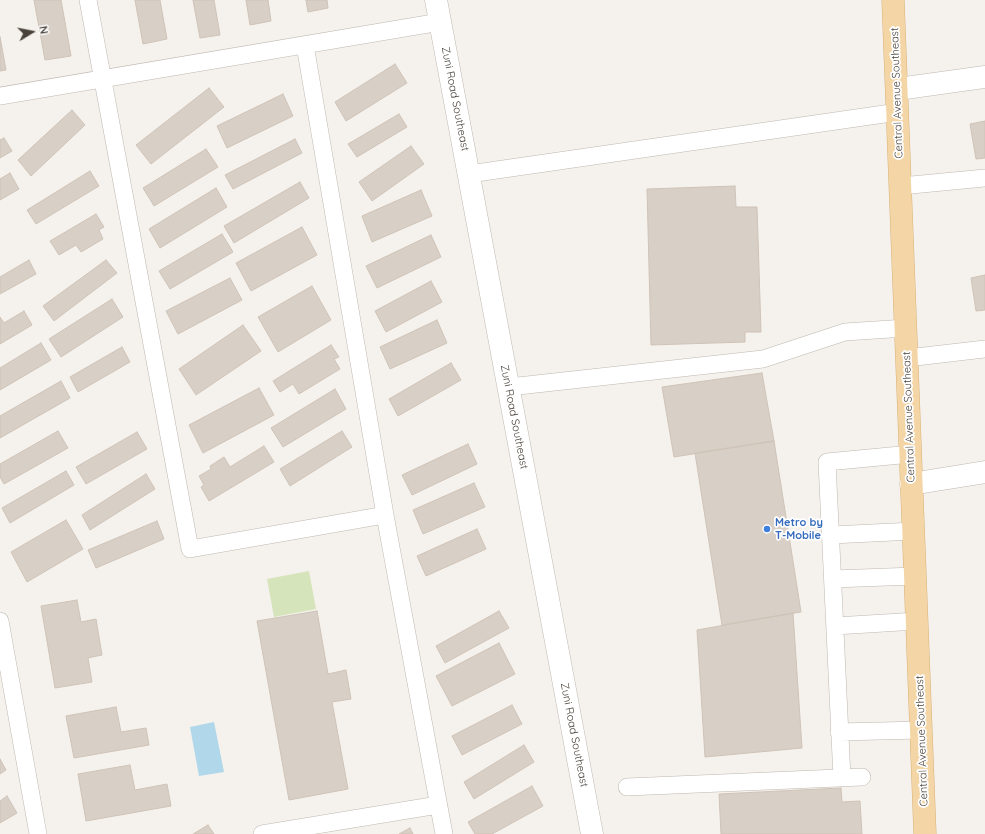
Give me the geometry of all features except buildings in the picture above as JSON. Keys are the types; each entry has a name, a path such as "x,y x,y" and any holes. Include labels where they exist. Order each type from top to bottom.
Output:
{"main road":[{"name":"Central Avenue Southeast","path":"893,0 898,89 911,484 925,834"}],"street":[{"name":"Zuni Road Southeast","path":"436,0 592,834"},
{"path":"898,89 985,76"},
{"path":"911,484 985,472"}],"lane":[{"path":"88,0 190,549 385,515"},
{"path":"0,96 440,22"},
{"path":"305,45 385,515 444,834"},
{"path":"469,174 898,112"},
{"path":"901,186 985,178"},
{"path":"508,387 762,359 845,332 906,328"},
{"path":"907,358 985,349"},
{"path":"842,778 827,462 911,454"},
{"path":"831,535 914,531"},
{"path":"833,579 915,576"},
{"path":"0,621 38,834"},
{"path":"835,626 917,621"},
{"path":"839,732 921,730"},
{"path":"627,788 862,777"},
{"path":"262,834 438,805"}],"green space":[{"path":"309,571 316,609 274,617 267,579"}],"water":[{"path":"214,722 224,772 199,776 190,727"}],"place":[{"name":"Metro by T-Mobile","path":"767,529"}]}
